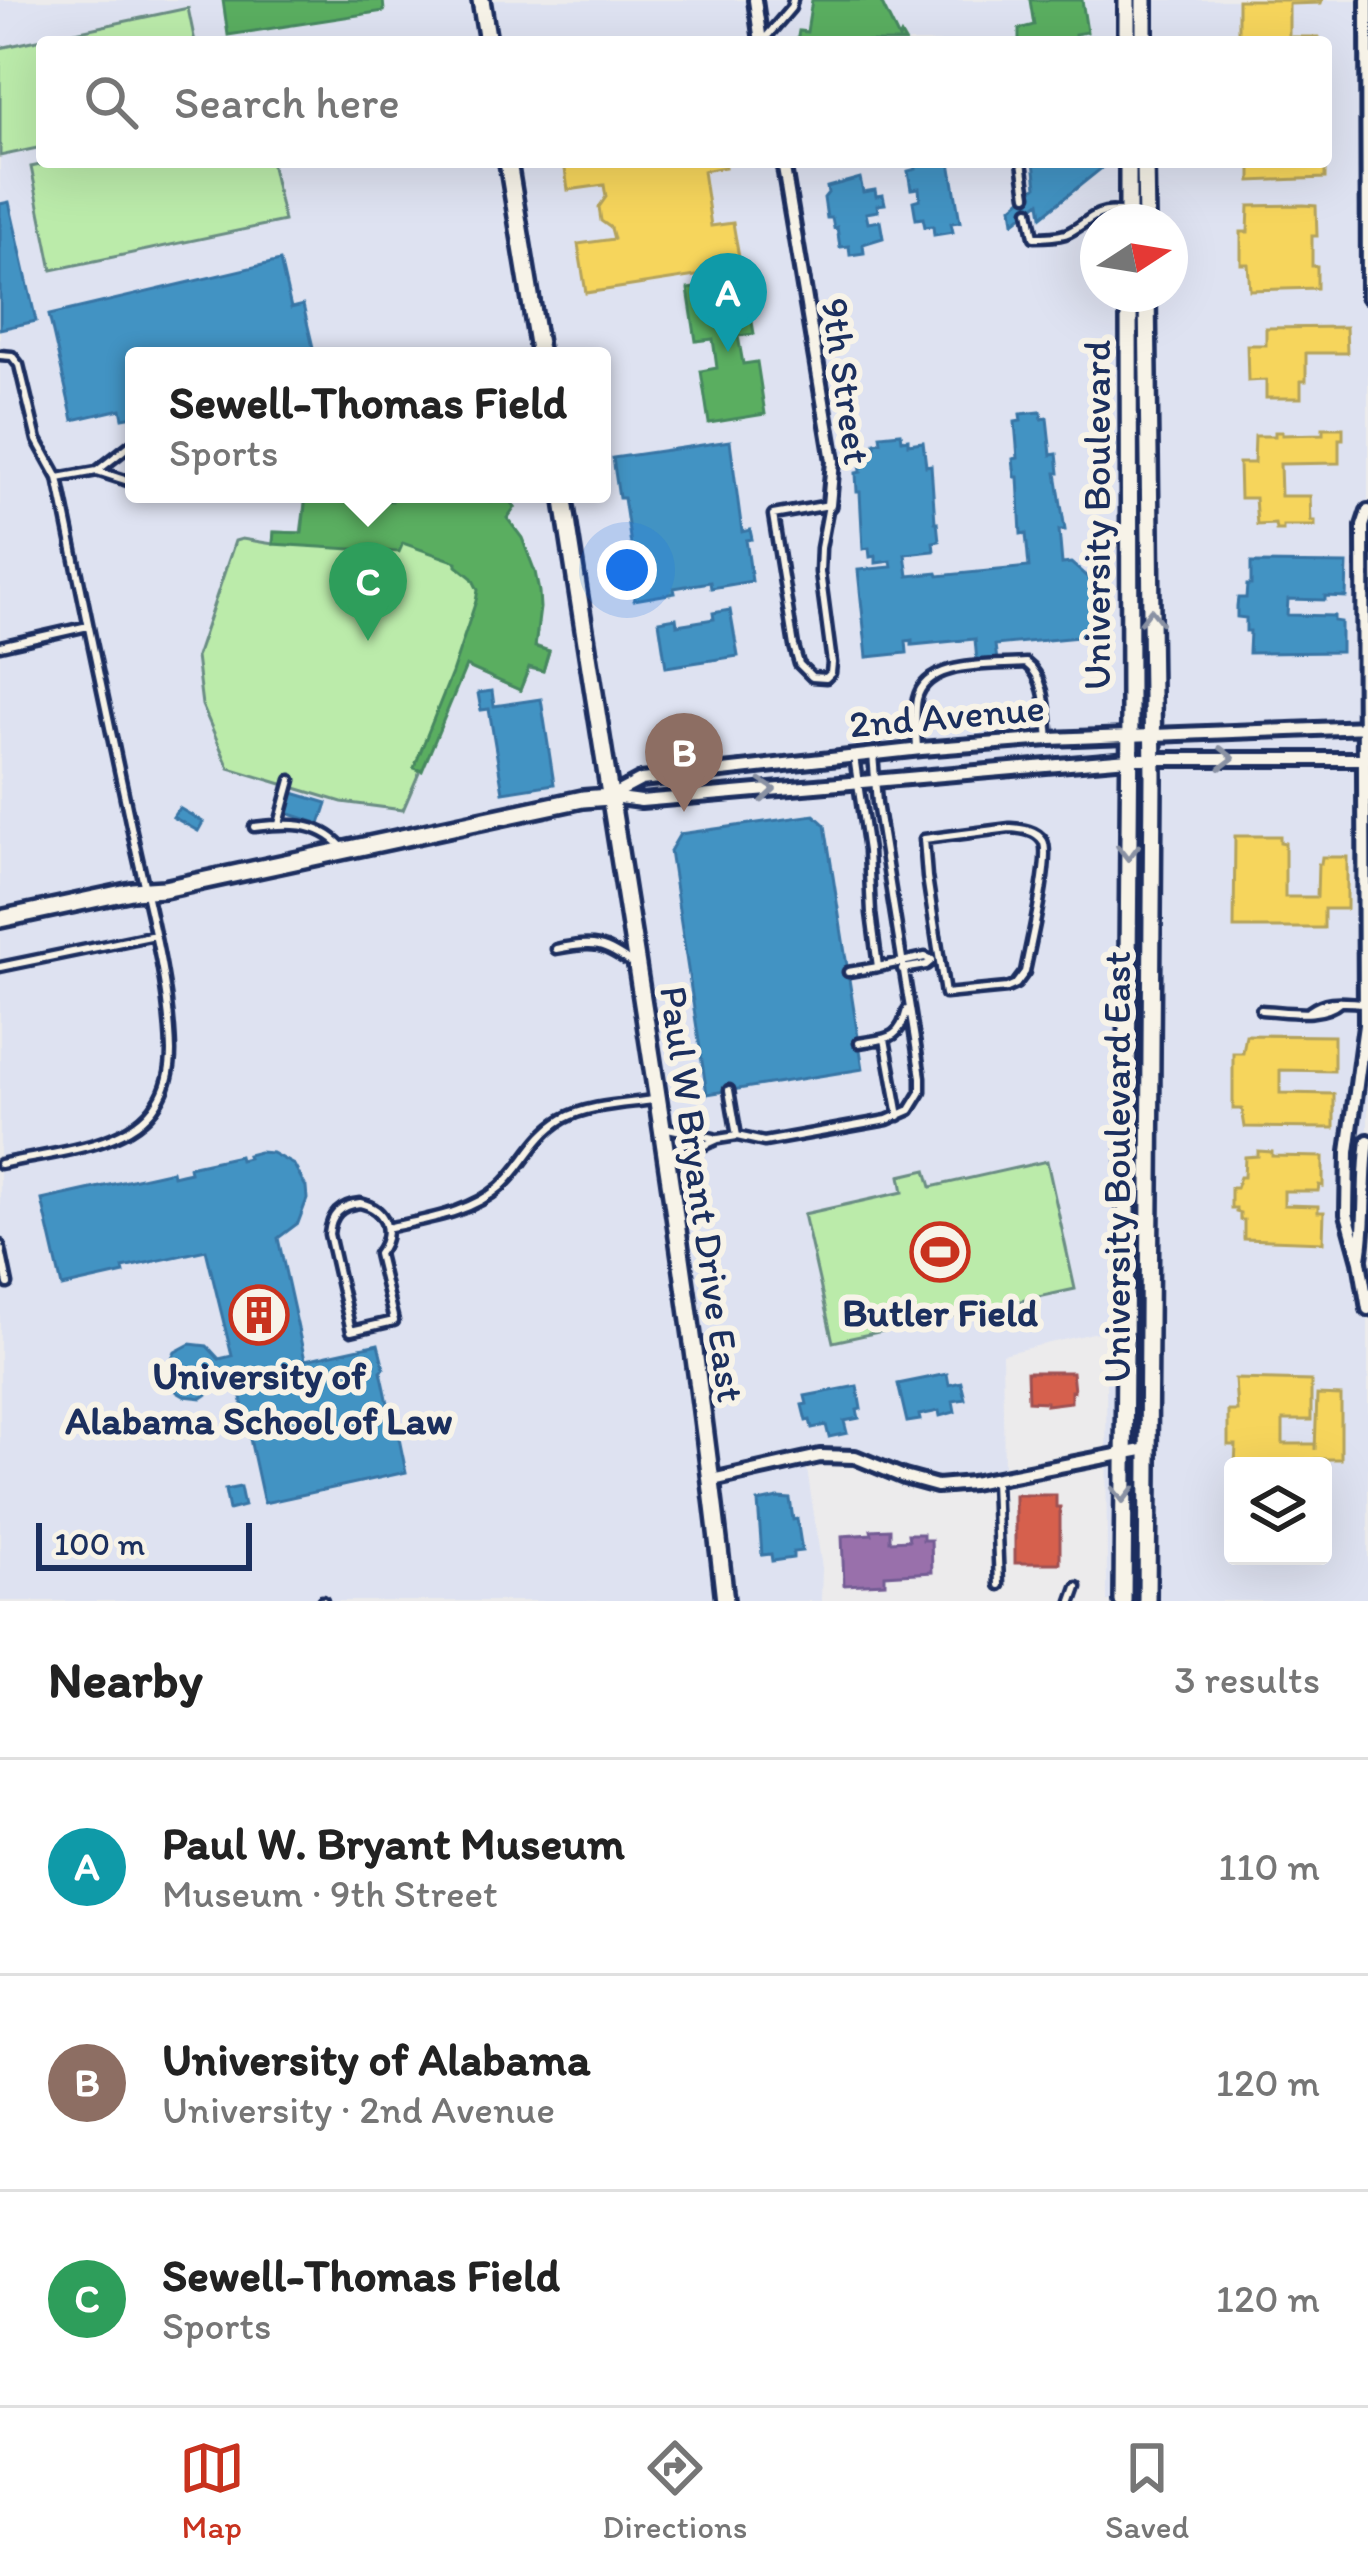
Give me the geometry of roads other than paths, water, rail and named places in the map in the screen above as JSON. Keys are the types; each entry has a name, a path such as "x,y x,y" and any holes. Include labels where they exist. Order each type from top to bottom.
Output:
{"main road":[{"path":"481,0 487,36"},
{"path":"1127,0 1127,36"},
{"path":"1144,0 1144,36"},
{"path":"509,168 539,347"},
{"path":"1128,168 1128,204"},
{"path":"1145,168 1146,204"},
{"name":"University Boulevard","path":"1129,312 1130,736"},
{"name":"University Boulevard","path":"1147,312 1152,734"},
{"name":"Paul W Bryant Drive East","path":"563,503 661,1127 725,1601"},
{"name":"University Boulevard East","path":"1147,1601 1152,734"},
{"name":"University Boulevard East","path":"1124,1601 1130,736"},
{"name":"2nd Avenue","path":"0,920 609,797"}],"street":[{"path":"754,0 761,36"},
{"path":"1367,0 1368,296"},
{"name":"9th Street","path":"784,168 833,461 829,506"},
{"path":"1368,511 1363,526 1366,1004 1347,1194 1349,1229 1368,1309"},
{"name":"2nd Avenue","path":"609,797 641,781 873,754 1049,739 1365,727"},
{"name":"2nd Avenue","path":"609,797 640,801 1128,759 1365,759"},
{"path":"1360,1262 1368,1142"},
{"path":"712,1480 820,1456 855,1457 937,1486 1147,1449"}],"lane":[{"path":"767,36 793,0"},
{"path":"1023,168 1027,195"},
{"path":"1029,210 1034,237 1058,236 1080,224"},
{"path":"0,355 12,356 19,365 37,440 58,478 154,934 171,1054 160,1100 129,1131 0,1164"},
{"path":"58,478 97,471 125,449"},
{"path":"97,471 125,480"},
{"name":"9th Street","path":"829,506 820,560 832,647 831,673 826,678 812,677 799,664 773,515 829,506"},
{"path":"0,646 88,626"},
{"path":"917,750 917,701 926,680 948,670 1006,664 1026,663 1036,670 1049,739"},
{"path":"666,1163 718,1139 737,1136 764,1142 887,1120 910,1110 921,1092 873,754"},
{"path":"854,756 878,968"},
{"path":"279,824 291,780"},
{"path":"254,827 279,824 318,829 343,849"},
{"path":"1010,828 1034,832 1047,856 1022,978 1007,988 944,994 934,959 924,839 1010,828"},
{"path":"0,967 154,934"},
{"path":"556,949 595,943 636,966"},
{"path":"848,972 926,965 934,959"},
{"path":"1261,1010 1322,1013 1340,1002 1366,1004"},
{"path":"859,1043 899,1032 908,1007"},
{"path":"885,1039 899,1116"},
{"path":"728,1090 737,1136"},
{"path":"387,1228 461,1210 483,1199 502,1185 547,1130 566,1117 657,1100"},
{"path":"661,1127 718,1139"},
{"path":"359,1203 378,1210 387,1228 378,1254 394,1321 351,1331 328,1234 330,1224 341,1208 359,1203"},
{"path":"0,1245 8,1284"},
{"path":"995,1479 999,1585"},
{"path":"1072,1601 1077,1586"}],"place":[{"name":"Paul W. Bryant Museum","path":"728,352"},
{"name":"Sewell-Thomas Field","path":"368,641"},
{"name":"University of Alabama","path":"684,812"},
{"name":"Butler Field","path":"940,1252"},
{"name":"University of Alabama School of Law","path":"259,1315"}]}
